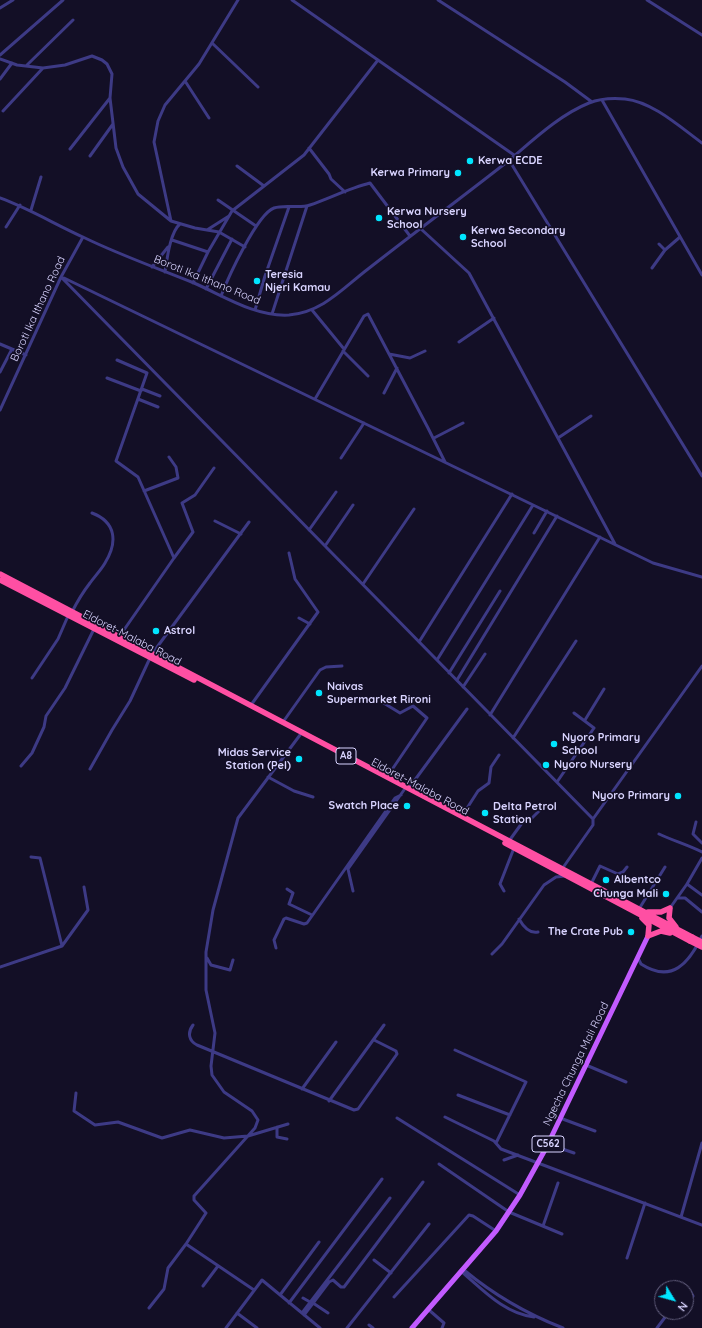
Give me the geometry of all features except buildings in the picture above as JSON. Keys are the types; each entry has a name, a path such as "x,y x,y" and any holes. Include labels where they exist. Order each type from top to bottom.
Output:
{"highway":[{"name":"Eldoret-Malaba Road","path":"0,574 94,629 251,705 387,777 405,791 462,816 641,910 702,947"},
{"name":"Eldoret-Malaba Road","path":"0,580 119,636 151,656 405,791 632,910 682,934"},
{"path":"641,910 657,913 670,908 671,921 682,934"},
{"path":"632,910 647,922 650,929 648,936"},
{"path":"648,936 661,931 682,934"},
{"name":"A8","path":"691,939 702,942"}],"main road":[{"name":"Ngecha Chunga Mali Road","path":"412,1328 463,1271 510,1212 539,1163 648,936"}],"street":[{"path":"0,8 13,0"},
{"path":"0,54 63,0"},
{"path":"171,221 160,173 154,134 165,105 199,64 238,0"},
{"path":"292,0 514,155"},
{"path":"438,0 565,82 592,102"},
{"path":"647,0 702,35"},
{"path":"26,66 73,20"},
{"path":"212,43 258,87"},
{"path":"0,59 26,66 43,68 65,65 92,56 107,64 112,74 110,98 116,148 123,167 135,191 144,201 171,221 220,232 245,246"},
{"path":"193,283 208,252 232,211 304,155 378,60"},
{"path":"0,79 12,63"},
{"path":"3,111 43,68"},
{"path":"185,81 209,118"},
{"path":"70,149 110,98"},
{"name":"Boroti Ika ithano Road","path":"0,199 31,210 83,237 255,310 272,314 290,315 312,310 334,298 410,236 560,120 592,102 615,98 637,101 660,114 702,143"},
{"path":"602,100 702,275"},
{"path":"90,156 113,124"},
{"path":"309,148 329,174 331,179 345,192"},
{"path":"509,160 702,476"},
{"path":"237,166 264,186"},
{"path":"31,210 41,177"},
{"path":"221,296 228,278 256,226 264,216 274,208 307,206 370,183 410,236"},
{"path":"218,200 256,226"},
{"path":"6,227 20,206"},
{"path":"272,314 307,206"},
{"path":"255,310 289,207"},
{"path":"207,230 230,215"},
{"path":"165,272 170,246 176,227 180,224"},
{"path":"421,229 468,273 494,318 616,544"},
{"name":"Boroti Ika Ithano Road","path":"0,410 61,277 83,237"},
{"path":"652,268 665,250 680,237"},
{"path":"206,289 232,239"},
{"path":"172,240 208,252"},
{"path":"659,244 665,250"},
{"path":"152,267 170,246"},
{"path":"61,277 659,565 702,577"},
{"path":"61,277 593,819"},
{"path":"312,310 344,350 368,376"},
{"path":"315,399 364,316 367,314 434,438 444,462"},
{"path":"459,342 494,318"},
{"path":"0,344 26,354"},
{"path":"0,372 12,349"},
{"path":"389,354 410,358 425,351"},
{"path":"117,360 146,372 142,390 116,461 137,476 174,558"},
{"path":"384,393 397,368"},
{"path":"108,378 160,396"},
{"path":"138,399 158,407"},
{"path":"558,438 591,416"},
{"path":"342,458 364,423"},
{"path":"434,438 463,423"},
{"path":"144,491 178,478 176,467 170,457"},
{"path":"119,636 193,532 182,503 195,495 214,468"},
{"path":"309,530 336,492"},
{"path":"419,642 512,494"},
{"path":"325,546 353,505"},
{"path":"437,660 533,505"},
{"path":"363,584 414,509"},
{"path":"534,533 547,511"},
{"path":"32,678 58,639 70,614 89,584 106,562 113,539 109,524 103,518 92,513"},
{"path":"457,680 557,516"},
{"path":"215,521 241,534"},
{"path":"90,769 130,701 151,656 249,522"},
{"path":"490,714 600,537"},
{"path":"251,705 310,624 318,610 295,579 290,553"},
{"path":"449,672 500,591"},
{"path":"299,618 310,624"},
{"path":"21,766 31,754 44,728 46,716 65,688 94,629"},
{"path":"513,738 576,642"},
{"path":"463,687 485,654"},
{"path":"282,722 320,670 326,667 342,666"},
{"path":"562,869 593,825 593,819 702,666"},
{"path":"585,720 604,689"},
{"path":"382,702 400,712 413,706 427,718 387,777"},
{"path":"353,891 348,869 467,709"},
{"path":"557,782 594,728 574,713"},
{"path":"149,1308 164,1289 168,1268 206,1213 193,1198 258,1123 257,1117 252,1111 224,1092 216,1083 211,1070 215,1025 206,990 206,955 213,910 235,825 240,813 300,735"},
{"path":"462,816 478,791 489,783 491,767 499,755"},
{"path":"268,777 294,791 313,797"},
{"path":"276,948 274,940 284,919 286,918 304,924 312,916 395,798 405,791"},
{"path":"509,841 522,823 530,820 540,810"},
{"path":"696,822 693,834 702,843"},
{"path":"659,834 680,844 685,844 702,851"},
{"path":"504,891 500,884 514,848"},
{"path":"31,857 40,858 62,946"},
{"path":"670,908 687,884 702,858"},
{"path":"591,884 600,866 618,874 624,872 627,867"},
{"path":"641,910 665,867"},
{"path":"492,954 502,944 519,919 537,897 544,885 556,877 567,876"},
{"path":"687,884 702,894"},
{"path":"0,967 62,946 88,910 84,887"},
{"path":"287,889 293,893 289,904 312,916"},
{"path":"677,898 684,898 702,912"},
{"path":"519,919 522,925 530,931 538,932"},
{"path":"638,958 641,964 655,970 664,972 674,970 687,961 702,936"},
{"path":"206,955 211,965 230,970 233,960"},
{"path":"193,1025 190,1030 190,1040 197,1045 354,1110 358,1109 397,1054 396,1051 374,1040"},
{"path":"329,1100 384,1025"},
{"path":"302,1089 336,1042"},
{"path":"455,1050 526,1082 496,1143"},
{"path":"586,1065 626,1082"},
{"path":"76,1093 74,1111 96,1125 118,1122 162,1138 190,1130 224,1138 248,1136 288,1124"},
{"path":"458,1095 510,1115"},
{"path":"445,1117 496,1143 500,1148 702,1225"},
{"path":"397,1118 520,1195"},
{"path":"560,1118 595,1131"},
{"path":"277,1127 277,1137 287,1138"},
{"path":"681,1217 702,1143"},
{"path":"548,1144 574,1153"},
{"path":"504,1160 518,1155"},
{"path":"439,1164 510,1212 562,1234"},
{"path":"289,1303 382,1179"},
{"path":"311,1303 331,1280 341,1287 344,1287 423,1182"},
{"path":"543,1226 558,1183"},
{"path":"303,1314 390,1198"},
{"path":"627,1258 645,1203"},
{"path":"394,1297 469,1215 496,1231"},
{"path":"347,1328 428,1224"},
{"path":"280,1295 319,1242"},
{"path":"186,1244 254,1290"},
{"path":"374,1260 391,1273"},
{"path":"203,1286 218,1266"},
{"path":"463,1271 503,1305 524,1316 536,1317 554,1326 563,1328"},
{"path":"226,1328 263,1280 320,1328"},
{"path":"303,1298 328,1313"},
{"path":"428,1310 445,1324 442,1328"},
{"path":"237,1313 256,1328"},
{"path":"369,1324 373,1328"}],"place":[{"name":"Kerwa ECDE","path":"470,161"},
{"name":"Kerwa Primary","path":"458,173"},
{"name":"Kerwa Nursery School","path":"379,218"},
{"name":"Kerwa Secondary School","path":"463,237"},
{"name":"Teresia Njeri Kamau","path":"257,281"},
{"name":"Astrol","path":"156,631"},
{"name":"Naivas Supermarket Rironi","path":"319,693"},
{"name":"Nyoro Primary School","path":"554,744"},
{"name":"Midas Service Station (Pel)","path":"299,759"},
{"name":"Nyoro Nursery","path":"546,765"},
{"name":"Nyoro Primary","path":"678,796"},
{"name":"Swatch Place","path":"407,806"},
{"name":"Delta Petrol Station","path":"485,813"},
{"name":"Albentco","path":"606,880"},
{"name":"Chunga Mali","path":"666,894"},
{"name":"The Crate Pub","path":"631,932"}]}
